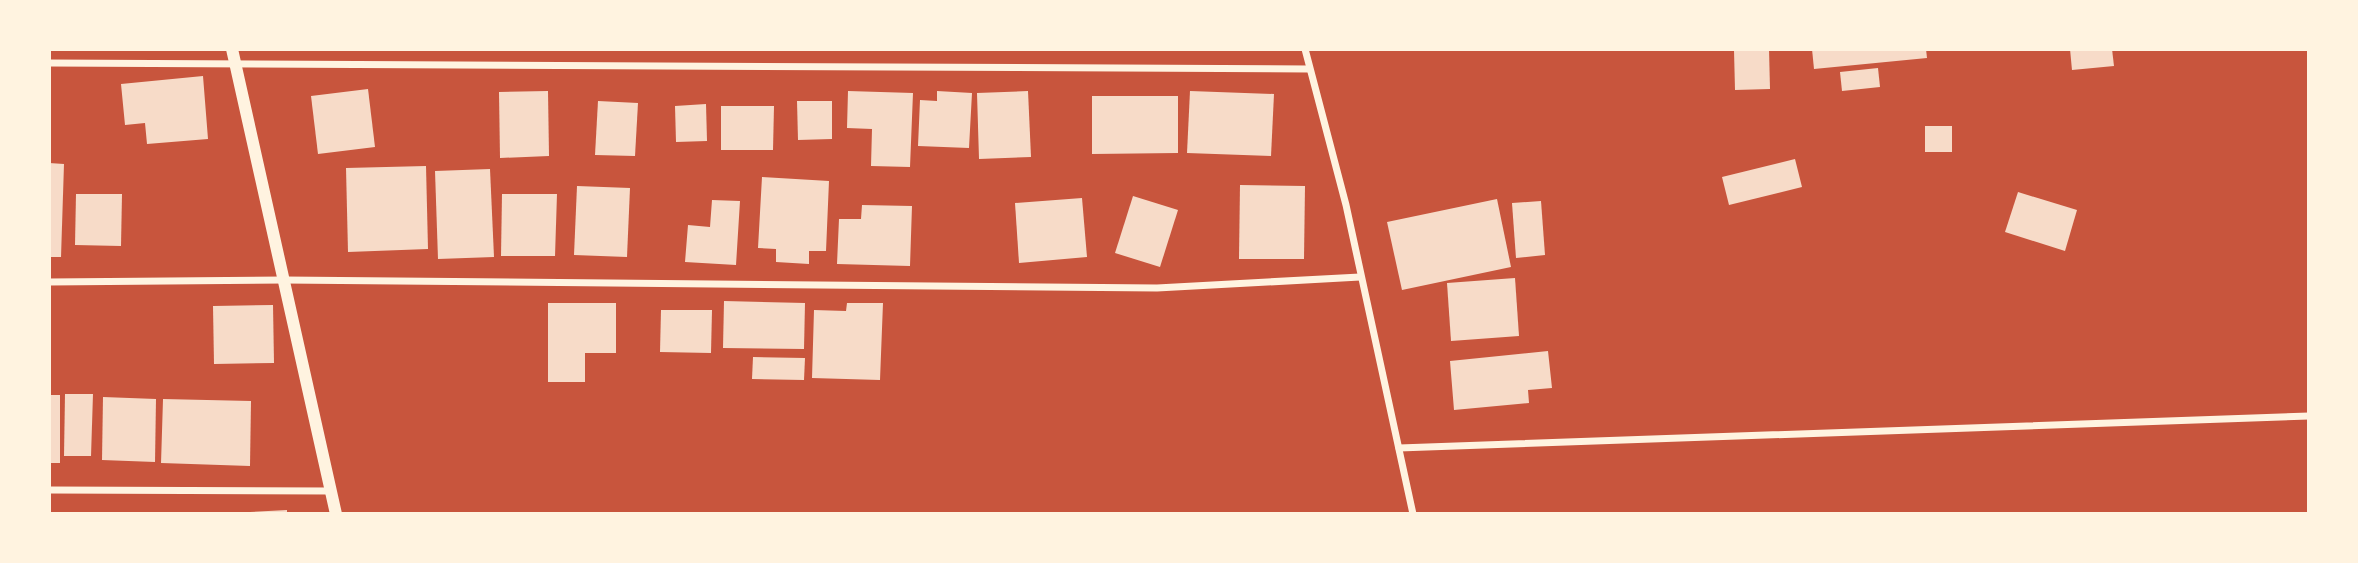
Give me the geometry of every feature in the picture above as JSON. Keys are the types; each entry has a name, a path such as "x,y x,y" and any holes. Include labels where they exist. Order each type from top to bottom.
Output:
{"street":[{"path":"232,49 336,514"},
{"path":"1305,49 1346,205 1413,514"},
{"path":"49,63 1309,69"},
{"path":"49,282 284,280 1157,288 1360,277"},
{"path":"1399,448 2309,415"},
{"path":"49,490 331,491"}],"building":[{"path":"1769,49 1770,89 1735,90 1734,50"},
{"path":"1812,49 1926,49 1927,58 1814,69"},
{"path":"2070,49 2112,49 2114,66 2072,70"},
{"path":"1878,68 1880,87 1842,91 1840,72"},
{"path":"203,76 208,139 147,144 145,123 125,125 121,84"},
{"path":"368,89 375,147 318,154 311,96"},
{"path":"548,91 549,156 500,158 499,92"},
{"path":"848,91 913,93 910,167 871,166 872,129 847,128"},
{"path":"937,91 972,93 969,148 918,146 920,100 937,101"},
{"path":"1028,91 1031,157 979,159 977,93"},
{"path":"1190,91 1274,94 1271,156 1187,153"},
{"path":"1092,96 1178,96 1178,153 1092,154"},
{"path":"598,101 638,103 635,156 595,155"},
{"path":"797,101 832,101 832,139 798,140"},
{"path":"706,104 707,141 676,142 675,106"},
{"path":"721,106 774,106 773,150 721,150"},
{"path":"1925,126 1952,126 1952,152 1925,152"},
{"path":"1795,159 1802,187 1729,205 1722,177"},
{"path":"49,163 64,164 61,257 49,257"},
{"path":"426,166 428,249 348,252 346,168"},
{"path":"490,169 494,257 438,259 435,171"},
{"path":"762,177 829,181 826,251 809,251 809,264 776,262 776,249 758,248"},
{"path":"1240,185 1305,186 1304,259 1239,259"},
{"path":"577,186 630,188 627,257 574,255"},
{"path":"2018,192 2077,210 2065,251 2005,232"},
{"path":"76,194 122,194 121,246 75,245"},
{"path":"502,194 557,194 555,256 501,256"},
{"path":"1133,196 1178,210 1160,267 1115,253"},
{"path":"1082,198 1087,257 1019,263 1015,203"},
{"path":"1497,199 1511,267 1402,290 1387,222"},
{"path":"712,200 740,201 736,265 685,262 688,225 710,227"},
{"path":"1541,201 1545,255 1516,258 1512,203"},
{"path":"862,205 912,206 910,266 837,264 839,219 861,219"},
{"path":"1515,278 1519,336 1451,341 1447,283"},
{"path":"724,301 805,303 804,349 723,348"},
{"path":"548,303 616,303 616,353 585,353 585,382 548,382"},
{"path":"847,303 883,303 880,380 812,378 814,310 846,311"},
{"path":"273,305 274,363 214,364 213,306"},
{"path":"661,310 712,310 711,353 660,352"},
{"path":"1548,351 1552,388 1528,390 1529,403 1454,410 1450,361"},
{"path":"753,357 805,358 804,380 752,379"},
{"path":"65,394 93,394 91,456 64,456"},
{"path":"49,395 60,395 60,463 49,463"},
{"path":"103,397 156,399 155,462 102,460"},
{"path":"163,399 251,401 250,466 161,463"},
{"path":"287,510 287,514 250,512"}]}
